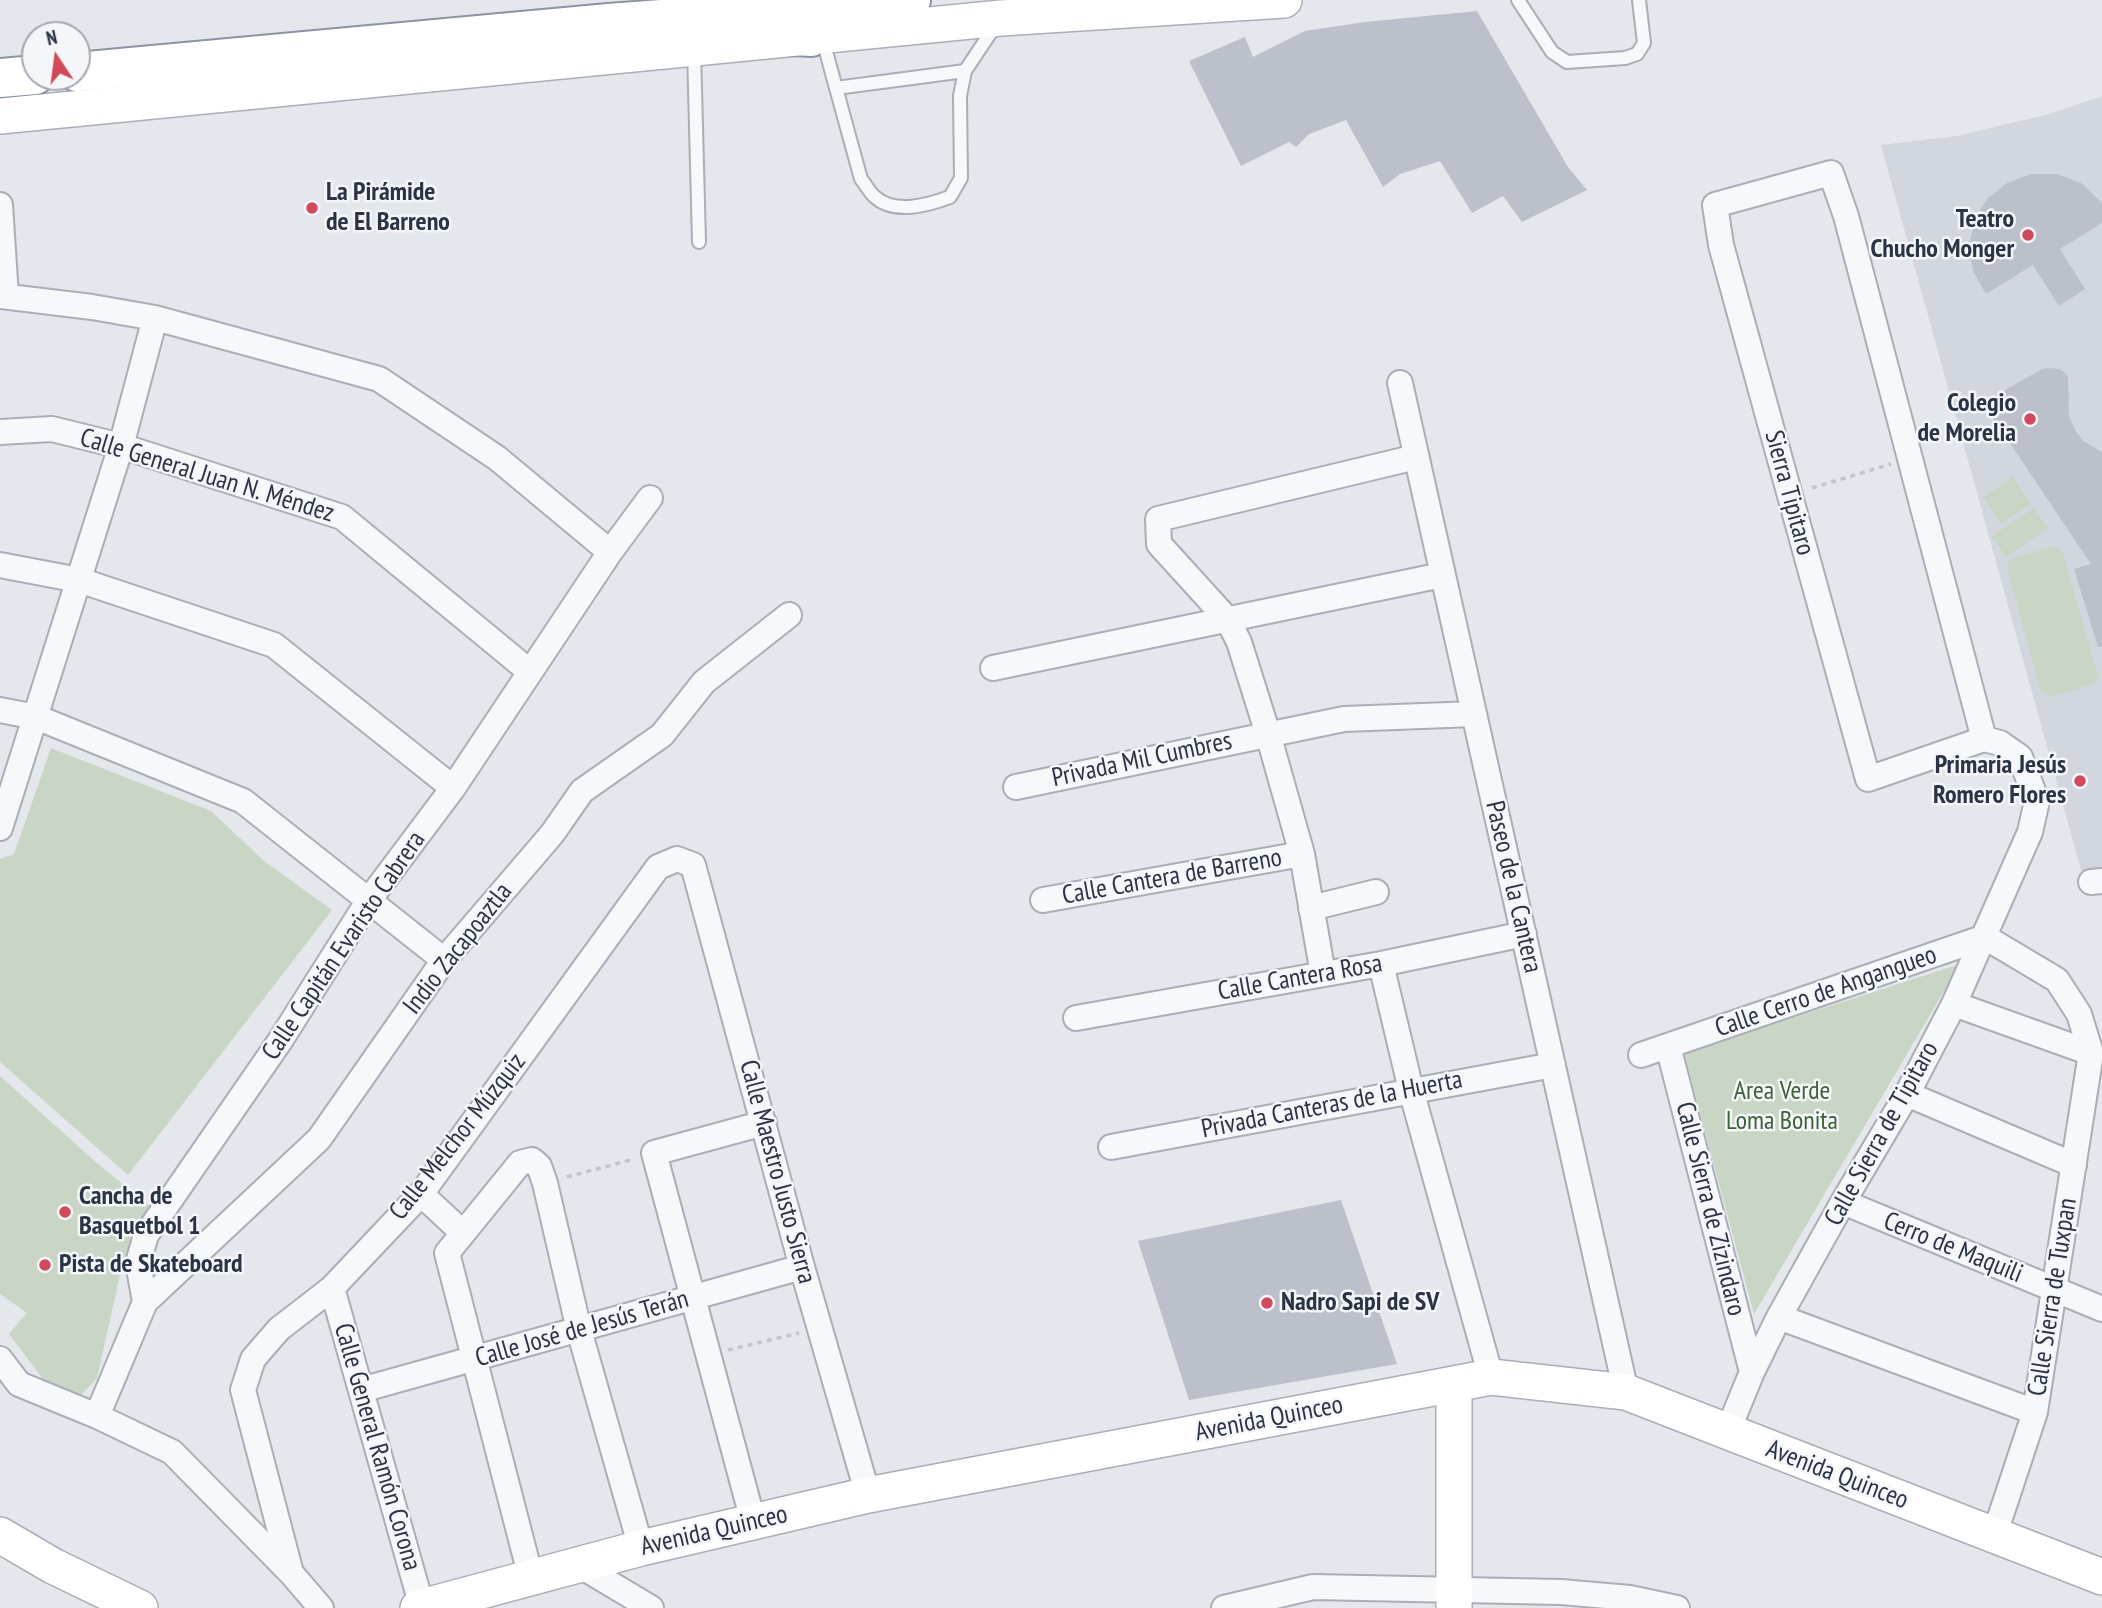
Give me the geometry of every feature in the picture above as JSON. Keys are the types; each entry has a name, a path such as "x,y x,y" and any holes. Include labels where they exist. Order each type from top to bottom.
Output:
{"highway":[{"path":"91,71 609,23 911,0"},
{"path":"609,23 816,37"},
{"path":"0,78 21,76"}],"street":[{"path":"0,116 1001,18 1284,0"},
{"name":"Sierra Tipitaro","path":"1910,458 1846,216 1832,173 1715,205 1721,245 1868,779 1984,739"},
{"path":"0,205 3,296 155,318 379,379 497,458 610,552"},
{"path":"0,828 121,446 155,318"},
{"name":"Paseo de la Cantera","path":"1399,383 1626,1392"},
{"name":"Calle General Juan N. Méndez","path":"0,432 52,429 121,446 342,517 529,671"},
{"path":"1323,974 1302,854 1239,642 1228,620 1159,544 1158,519 1416,457"},
{"path":"1910,458 1984,739"},
{"name":"Calle Capitán Evaristo Cabrera","path":"145,1302 138,1263 146,1235 281,1041 369,900 453,788 529,671 650,498"},
{"path":"0,565 79,580 274,645 453,788"},
{"path":"993,668 1443,575"},
{"name":"Indio Zacapoaztla","path":"145,1302 319,1139 444,960 552,834 582,791 662,735 704,682 789,615"},
{"path":"0,710 36,717 243,802 444,960"},
{"name":"Privada Mil Cumbres","path":"1017,787 1344,719 1474,714"},
{"name":"Calle Sierra de Tipitaro","path":"1727,1433 1752,1372 1779,1317 1907,1094 1954,1004 2031,832 2037,801 2020,757 2000,743 1984,739"},
{"name":"Calle Cantera de Barreno","path":"1043,900 1302,854"},
{"name":"Calle Maestro Justo Sierra","path":"677,859 693,866 802,1267 868,1495"},
{"name":"Calle Melchor Múzquiz","path":"291,1573 243,1390 253,1359 279,1329 332,1288 421,1194 658,867 677,859"},
{"path":"1311,908 1376,892"},
{"name":"Calle Cantera Rosa","path":"1076,1018 1381,964 1524,934"},
{"path":"1984,937 2057,980 2079,1014 2091,1053"},
{"name":"Calle Cerro de Angangueo","path":"1641,1055 1984,937"},
{"path":"1381,964 1412,1090 1491,1377"},
{"path":"1954,1004 2091,1053"},
{"name":"Calle Sierra de Zizindaro","path":"1668,1046 1752,1372"},
{"name":"Calle Sierra de Tuxpan","path":"1994,1536 2035,1412 2091,1053"},
{"name":"Privada Canteras de la Huerta","path":"1111,1147 1553,1065"},
{"path":"1907,1094 2074,1165"},
{"path":"753,1521 695,1297 654,1153 764,1123"},
{"path":"531,1577 447,1253 520,1163 532,1160 539,1166 545,1183 579,1329 641,1548"},
{"path":"421,1194 462,1233"},
{"name":"Cerro de Maquili","path":"1843,1202 2102,1310"},
{"name":"Calle José de Jesús Terán","path":"361,1390 802,1267"},
{"name":"Calle General Ramón Corona","path":"332,1288 420,1608"},
{"path":"97,1416 145,1302"},
{"path":"1779,1317 2035,1412"},
{"path":"0,1359 19,1384 97,1416 172,1452 291,1573 321,1608"},
{"name":"Avenida Quinceo","path":"420,1608 641,1548 868,1495 1491,1377 1626,1392 2102,1577"},
{"path":"1454,1384 1454,1599"},
{"path":"0,1535 52,1566 139,1608"},
{"path":"579,1564 651,1608"},
{"path":"1224,1608 1313,1587 1454,1599 1602,1596 1630,1598 1677,1608"}],"lane":[{"path":"1518,0 1552,52 1567,62 1625,58 1637,54 1644,43 1639,0"},
{"path":"816,37 836,88 861,179 876,198 894,206 926,206 950,197 961,178 960,96 965,71 1001,18"},
{"path":"694,49 699,242"},
{"path":"836,88 965,71"}],"path":[{"path":"1790,495 1910,458"},
{"path":"545,1183 654,1153"},
{"path":"709,1355 819,1328"}],"shaded area":[{"name":"Colegio de Morelia","path":"2102,96 2102,874 2083,877 1881,145 1957,136 2049,114"}],"green space":[{"path":"2013,477 2031,504 2001,524 1983,497"},
{"path":"2034,508 2048,528 2006,557 1992,536"},
{"path":"2054,546 2063,553 2098,676 2093,684 2051,697 2041,692 2007,569 2010,559"},
{"path":"51,748 211,811 264,861 332,910 128,1175 0,1062 0,859 14,854"},
{"name":"Area Verde Loma Bonita","path":"1960,964 1754,1314 1684,1053"},
{"path":"0,1076 98,1164 157,1212 120,1275 97,1378 80,1396 43,1379 9,1334 27,1313 0,1294"}],"building":[{"path":"1477,11 1568,167 1587,190 1522,222 1503,196 1472,213 1440,161 1400,174 1383,187 1346,120 1309,134 1296,147 1289,142 1241,166 1189,61 1245,37 1253,57 1305,31"},
{"name":"Teatro Chucho Monger","path":"2031,174 2057,174 2081,183 2102,203 2102,223 2060,249 2085,289 2059,306 2033,265 1986,294 1973,271 1969,246 1974,221 1987,199 2007,183"},
{"path":"2042,369 2062,370 2068,377 2069,416 2075,430 2083,441 2102,452 2102,647 2098,647 2074,569 2091,564 1983,403"},
{"name":"Nadro Sapi de SV","path":"1341,1200 1397,1364 1189,1400 1138,1241"}],"place":[{"name":"La Pirámide de El Barreno","path":"312,208"},
{"name":"Teatro Chucho Monger","path":"2028,235"},
{"name":"Colegio de Morelia","path":"2030,419"},
{"name":"Primaria Jesús Romero Flores","path":"2080,781"},
{"name":"Cancha de Basquetbol 1","path":"65,1212"},
{"name":"Pista de Skateboard","path":"45,1265"},
{"name":"Nadro Sapi de SV","path":"1267,1303"}]}
